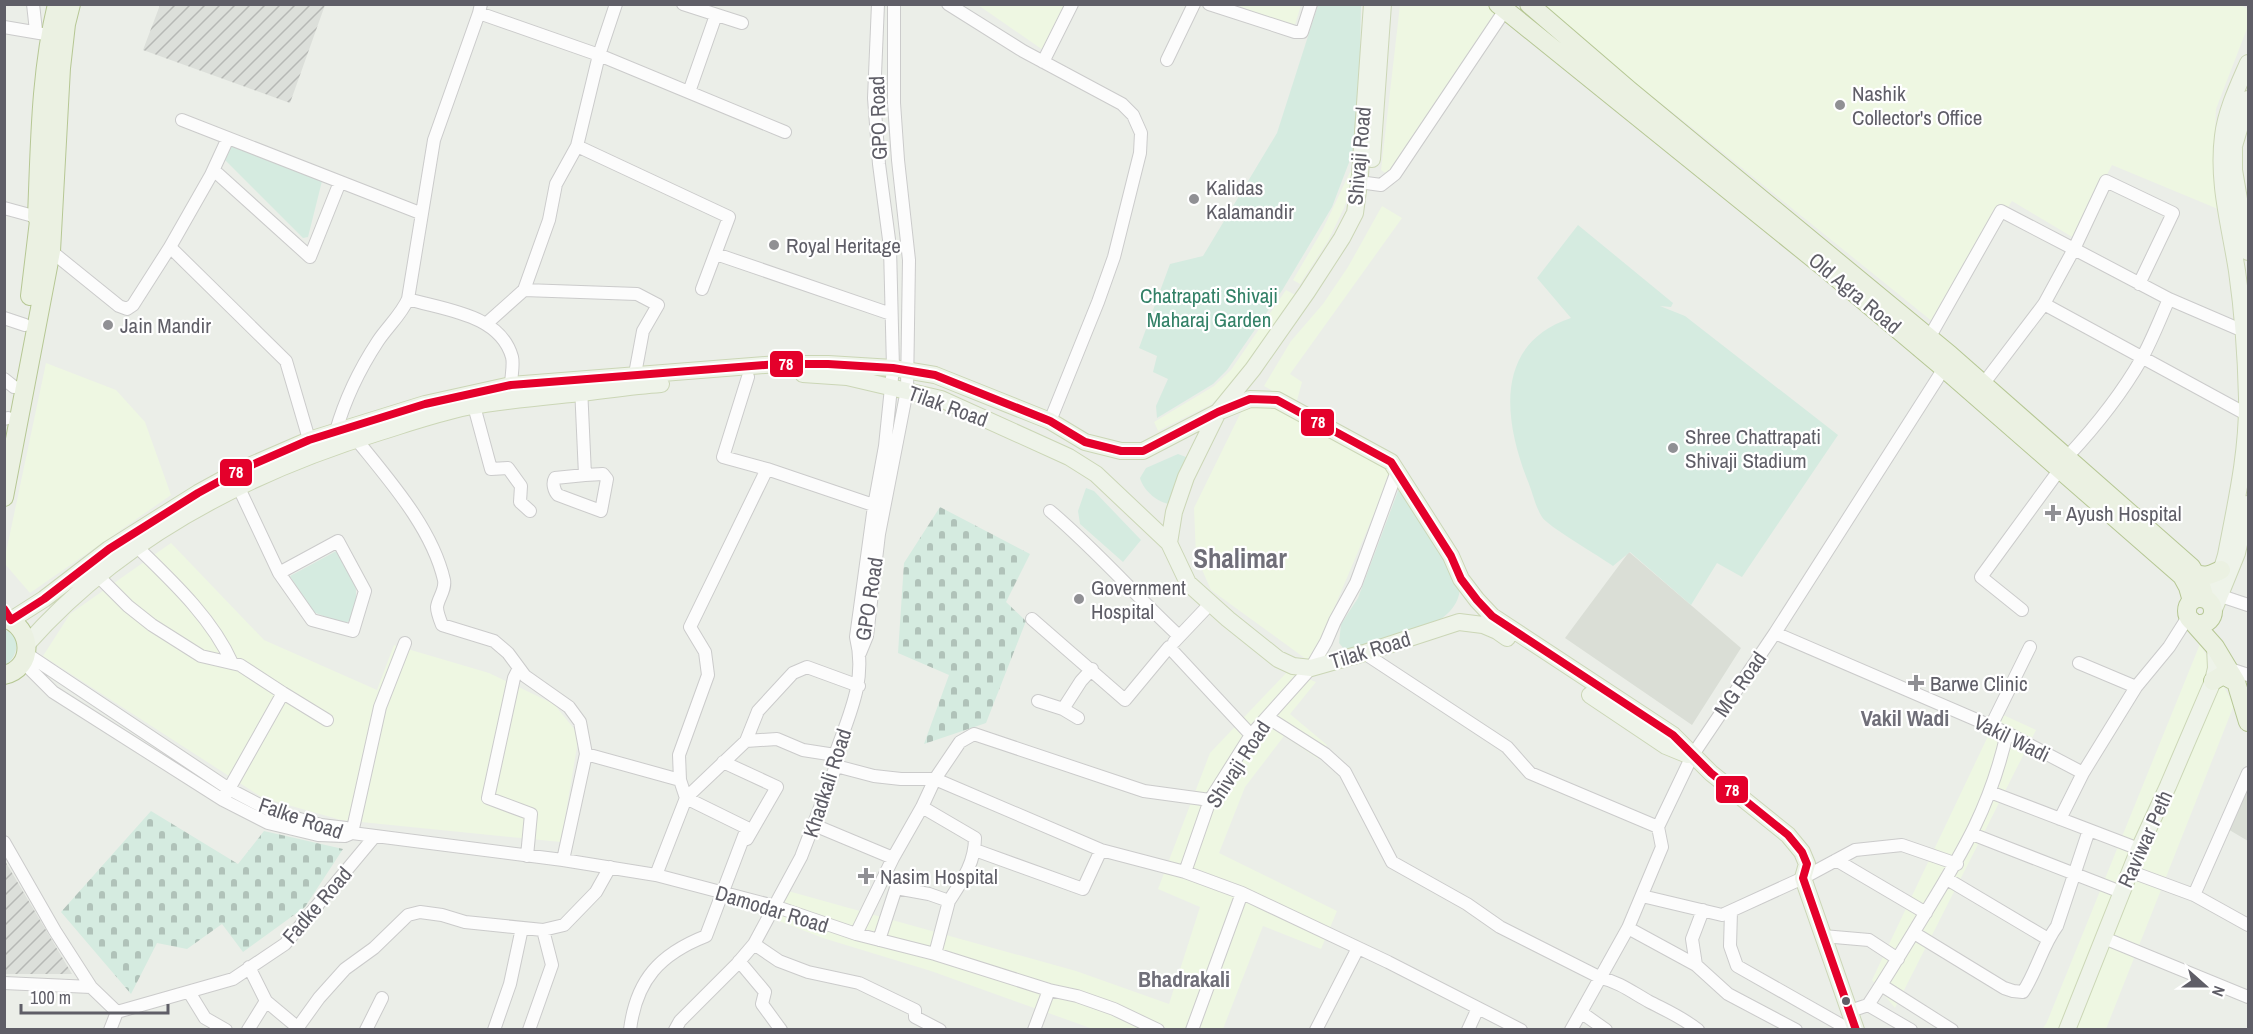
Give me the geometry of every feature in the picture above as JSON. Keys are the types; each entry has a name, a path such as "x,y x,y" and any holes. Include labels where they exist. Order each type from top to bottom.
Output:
{"highway":[{"path":"4,497 44,249 39,221 46,216 42,103 50,34 57,4"},
{"path":"50,34 71,4"},
{"name":"Old Agra Road","path":"1529,4 1629,90 1929,338 1948,362 1984,383 2063,463 2182,576 2202,608"},
{"name":"Old Agra Road","path":"1502,7 1825,268 1948,362 2063,463 2191,567 2195,574 2202,608 2215,647 2237,675 2248,722"},
{"path":"6,424 9,383 44,249"},
{"path":"2195,574 2210,576 2221,570"},
{"path":"4,675 17,669 26,653 22,630 7,616"},
{"path":"2213,681 2223,675 2237,675"}],"main road":[{"name":"Shivaji Road","path":"1250,399 1256,380 1353,240 1366,212 1364,183 1372,4"},
{"name":"Shivaji Road","path":"1169,543 1174,512 1186,477 1218,412 1253,369 1342,238 1355,213 1364,183 1383,4"},
{"path":"2202,608 2226,555 2245,467 2246,332 2222,183 2221,161 2223,134 2234,94 2248,63"},
{"path":"2248,99 2234,146 2234,170 2248,252"},
{"name":"Tilak Road","path":"7,616 44,598 109,549 198,493 240,470 311,446 356,439 474,406 581,387 635,374 777,364 828,364 901,369 935,375 1050,421 1085,442 1121,452 1143,451 1218,412 1250,399 1277,400 1391,462 1451,556 1461,579 1492,616 1673,735 1692,756 1788,835 1802,852 1807,864 1803,878 1856,1029"},
{"name":"Tilak Road","path":"26,653 56,611 97,575 136,546 209,501 336,431 425,404 511,385 629,386 798,374 847,377 941,399 1069,457 1096,474 1169,543 1188,583 1278,659 1293,666 1311,668 1458,622 1483,625 1497,631 1666,746 1692,756"},
{"path":"2202,608 2244,543 2248,504"},
{"path":"1458,622 1472,592"},
{"name":"Raviwar Peth","path":"2069,1029 2129,872 2213,681 2216,668 2215,647"}],"street":[{"path":"33,4 50,34"},
{"path":"486,324 524,290 549,220 556,184 577,147 599,55 616,4"},
{"path":"682,4 742,23"},
{"name":"GPO Road","path":"878,4 874,98 879,164 890,247 891,314 901,369"},
{"name":"GPO Road","path":"861,653 867,636 874,538 907,330 909,260 894,103 894,4"},
{"path":"948,4 1043,62 1122,104 1133,115 1141,134 1140,153 1114,256 1050,421"},
{"path":"1043,62 1072,4"},
{"path":"1167,60 1194,4"},
{"path":"1209,4 1295,32 1302,32 1311,4"},
{"path":"1364,183 1381,185 1395,174 1502,7"},
{"path":"336,431 347,396 367,359 380,338 402,311 408,298 420,213 434,140 480,9 599,55 785,132"},
{"path":"689,92 716,15"},
{"path":"4,27 50,34"},
{"path":"182,120 420,213"},
{"path":"44,249 119,306 127,309 133,305 170,247 211,175 228,138"},
{"path":"577,147 729,217 702,290"},
{"path":"879,164 898,160"},
{"path":"211,175 218,174 309,257 340,182"},
{"path":"1984,383 2044,304 2074,249 2106,181 2173,213 2139,284"},
{"path":"4,208 46,216"},
{"path":"1929,338 2001,211 2169,299 2246,332"},
{"path":"170,247 286,361 311,446"},
{"path":"716,254 891,314"},
{"path":"524,290 637,294 658,305 643,331 635,374"},
{"path":"408,298 452,310 486,324 504,340 513,359 511,385"},
{"path":"2022,610 1981,577 2063,463 2114,402 2143,356 2169,299"},
{"path":"2044,304 2246,414"},
{"path":"4,318 26,325"},
{"name":"MG Road","path":"1571,1029 1628,928 1662,847 1658,826 1692,756 1775,633 1948,362"},
{"path":"748,377 723,457 767,469 879,507"},
{"path":"581,387 585,475"},
{"path":"474,406 491,469 508,468 521,486 520,502 530,511"},
{"path":"356,439 418,521 440,567 445,584 437,608 442,625 494,641 508,653 525,676 569,706 580,722 586,754 563,860"},
{"path":"630,1029 635,999 659,962 684,945 706,936 747,828 686,798 680,780 679,755 708,675 705,652 690,627 767,469"},
{"name":"Shivaji Road","path":"1185,872 1210,800 1251,735 1311,668 1326,642 1356,583 1397,471"},
{"path":"603,474 606,476 601,512 555,492 553,482 555,478 585,475 603,474"},
{"path":"238,486 279,573 312,621 353,631 365,591 338,541 279,573"},
{"path":"1050,511 1079,536 1140,600 1179,636"},
{"path":"136,546 172,581 214,632 232,663"},
{"path":"97,575 128,606 152,625 201,656 240,665 327,720"},
{"path":"1032,619 1125,700 1169,647 1211,603"},
{"path":"2060,819 2083,773 2136,687 2202,608 2248,605"},
{"name":"Vakil Wadi","path":"1775,633 2007,733 2083,773"},
{"path":"352,833 380,707 405,643"},
{"path":"1169,647 1251,735"},
{"path":"1991,726 2030,647"},
{"name":"Falke Road","path":"26,653 226,794 271,811 321,825 346,828 352,833 375,836"},
{"name":"Khadkali Road","path":"675,1029 680,1020 754,944 801,857 814,825 859,686 861,653"},
{"path":"1364,653 1507,747 1530,773 1658,826"},
{"path":"2079,663 2136,687"},
{"path":"656,875 686,798 746,741 758,711 793,673 807,667 859,686"},
{"path":"519,668 514,678 513,693 488,798 531,814 527,856"},
{"path":"1063,710 1081,681 1092,669"},
{"path":"226,794 283,693"},
{"path":"1038,701 1078,718"},
{"path":"1267,717 1326,754 1344,771 1392,862 1467,904 1500,927 1601,978 1623,985 1698,1029"},
{"path":"1850,1011 1868,1005 1957,864 1999,771 2007,733"},
{"path":"856,934 935,779 960,742 974,734 1144,791 1210,800"},
{"path":"746,741 777,739 874,776 935,779 1101,850 1185,872 1242,893 1521,1029"},
{"path":"586,754 680,780"},
{"path":"723,762 777,787 759,821 740,847"},
{"path":"2194,895 2248,773"},
{"path":"1990,792 2139,849"},
{"path":"922,807 975,838 975,850 970,867 949,901 935,954"},
{"path":"814,825 893,858"},
{"path":"1914,933 2004,988 2013,992 2022,992 2034,975 2048,939 2057,926 2089,830"},
{"path":"1972,834 2121,892"},
{"name":"Damodar Road","path":"375,836 563,860 656,875 774,906 856,934 935,954 1049,990 1077,996 1114,1009 1158,1029"},
{"name":"Fadke Road","path":"117,1012 233,979 285,944 375,836"},
{"path":"4,842 55,931 91,987 117,1012 110,1029"},
{"path":"1641,896 1722,915 1803,878 1855,850 1902,845 1957,864"},
{"path":"975,850 1083,889 1101,850"},
{"path":"1836,860 1926,913"},
{"path":"249,967 266,1001 297,1028 345,969 374,948 408,915 420,912 442,915 465,922 543,930 564,925 596,892 610,867"},
{"path":"2129,872 2194,895 2248,925"},
{"path":"1947,879 2048,939"},
{"path":"883,880 896,888 949,901"},
{"path":"879,940 896,888"},
{"path":"1192,1029 1242,893"},
{"path":"1696,965 1692,939 1703,910"},
{"path":"1731,911 1730,946 1737,966 1850,1029"},
{"path":"494,1029 510,984 522,928"},
{"path":"1628,928 1696,965 1728,994 1796,1029"},
{"path":"529,1029 552,965 543,930"},
{"path":"1823,936 1869,940 1898,959"},
{"path":"2104,938 2248,997"},
{"path":"754,944 779,961 808,972 859,983 915,1010 915,1017 940,1029"},
{"path":"1316,1029 1358,948"},
{"path":"739,961 765,992 762,1004 781,1029"},
{"path":"4,983 91,987"},
{"path":"1881,985 1952,1029"},
{"path":"1034,1029 1049,990"},
{"path":"189,992 205,1018 226,1029"},
{"path":"366,1029 382,998"},
{"path":"248,1029 266,1001"},
{"path":"1868,1005 1911,1029"},
{"path":"1468,1029 1478,1008"},
{"path":"1582,1013 1606,1029"}],"shaded area":[{"path":"160,4 325,5 290,103 143,50"},
{"path":"2237,4 2248,9 2248,26 2216,109 2213,170 2218,209 2112,165 2074,238 2012,201 1933,322 1690,126 1535,5"},
{"path":"978,5 1066,5 1043,50"},
{"path":"1237,5 1301,5 1294,28"},
{"path":"1400,5 1490,5 1498,11 1390,176 1381,170"},
{"path":"1350,172 1356,174 1344,208 1328,241 1300,284 1293,280 1323,229"},
{"path":"1382,206 1402,218 1290,374 1302,382 1296,404 1264,386 1291,341 1323,304 1348,267"},
{"path":"1286,290 1297,296 1242,377 1210,405 1158,431 1154,422 1214,386 1231,370"},
{"path":"46,363 116,390 145,422 171,495 30,593 5,564 5,557"},
{"path":"1267,403 1393,469 1313,658 1306,659 1211,590 1196,556 1194,508 1242,410"},
{"path":"171,543 264,640 377,690 394,645 489,673 554,704 579,735 561,842 341,820 263,798 43,656 70,614"},
{"path":"1629,552 1741,648 1692,725 1565,638"},
{"path":"2200,644 2234,705 2106,1029 2042,1030 2047,1022"},
{"path":"1288,671 1316,682 1290,714 1327,745 1318,759 1284,736 1245,787 1219,853 1337,911 1321,949 1263,926 1223,1029 1093,1029 931,971 823,938 774,919 788,891 1076,971 1169,1004 1200,907 1158,889 1210,753"},
{"path":"1999,713 2036,730 1895,1008 1872,980"},
{"path":"2248,772 2248,841 2226,828"},
{"path":"5,861 72,974 5,974"}],"green space":[{"name":"Chatrapati Shivaji Maharaj Garden","path":"1318,5 1361,5 1353,152 1332,207 1283,289 1227,370 1213,384 1157,418 1156,406 1168,379 1153,372 1157,356 1139,348 1170,264 1203,256 1277,133"},
{"path":"234,140 323,177 308,237 303,238 225,160"},
{"name":"Shree Chattrapati Shivaji Stadium","path":"1578,225 1673,303 1671,307 1660,306 1685,316 1838,435 1742,577 1717,563 1691,605 1630,552 1613,566 1546,521 1537,508 1519,455 1510,407 1517,364 1529,345 1546,330 1571,318 1537,278"},
{"path":"1178,454 1186,457 1188,462 1170,504 1165,503 1148,491 1140,478 1146,468"},
{"path":"1086,488 1094,491 1141,540 1123,562 1080,524 1078,511"},
{"path":"1406,488 1460,587 1456,602 1447,615 1415,632 1345,650 1339,643 1341,624 1358,598 1398,491"},
{"path":"940,507 1030,554 1006,602 1026,621 986,723 924,744 949,675 898,653 904,563"},
{"path":"340,549 353,575 356,590 354,619 343,624 311,611 290,576"},
{"path":"5,630 14,637 16,647 13,658 5,666"},
{"path":"151,811 238,864 264,831 343,849 305,907 243,952 222,924 187,949 157,943 131,994 61,912"}],"transit line":[{"name":"78","path":"4,609 11,620 44,599 109,549 198,493 240,470 309,440 425,404 511,385 777,364 893,368 935,375 1050,421 1085,442 1121,451 1143,451 1218,412 1250,399 1277,400 1391,462 1451,556 1461,579 1492,616 1673,735 1711,773 1788,835 1802,852 1807,864 1803,878 1856,1030"}],"place":[{"name":"Nashik Collector's Office","path":"1840,105"},
{"name":"Kalidas Kalamandir","path":"1194,199"},
{"name":"Royal Heritage","path":"774,245"},
{"name":"Jain Mandir","path":"108,325"},
{"name":"Shree Chattrapati Shivaji Stadium","path":"1673,448"},
{"name":"Ayush Hospital","path":"2053,513"},
{"name":"Government Hospital","path":"1079,599"},
{"name":"Barwe Clinic","path":"1916,683"},
{"name":"Nasim Hospital","path":"866,876"}],"district":[{"name":"Shalimar","path":"1240,558"},
{"name":"Vakil Wadi","path":"1905,718"},
{"name":"Bhadrakali","path":"1184,979"}]}
